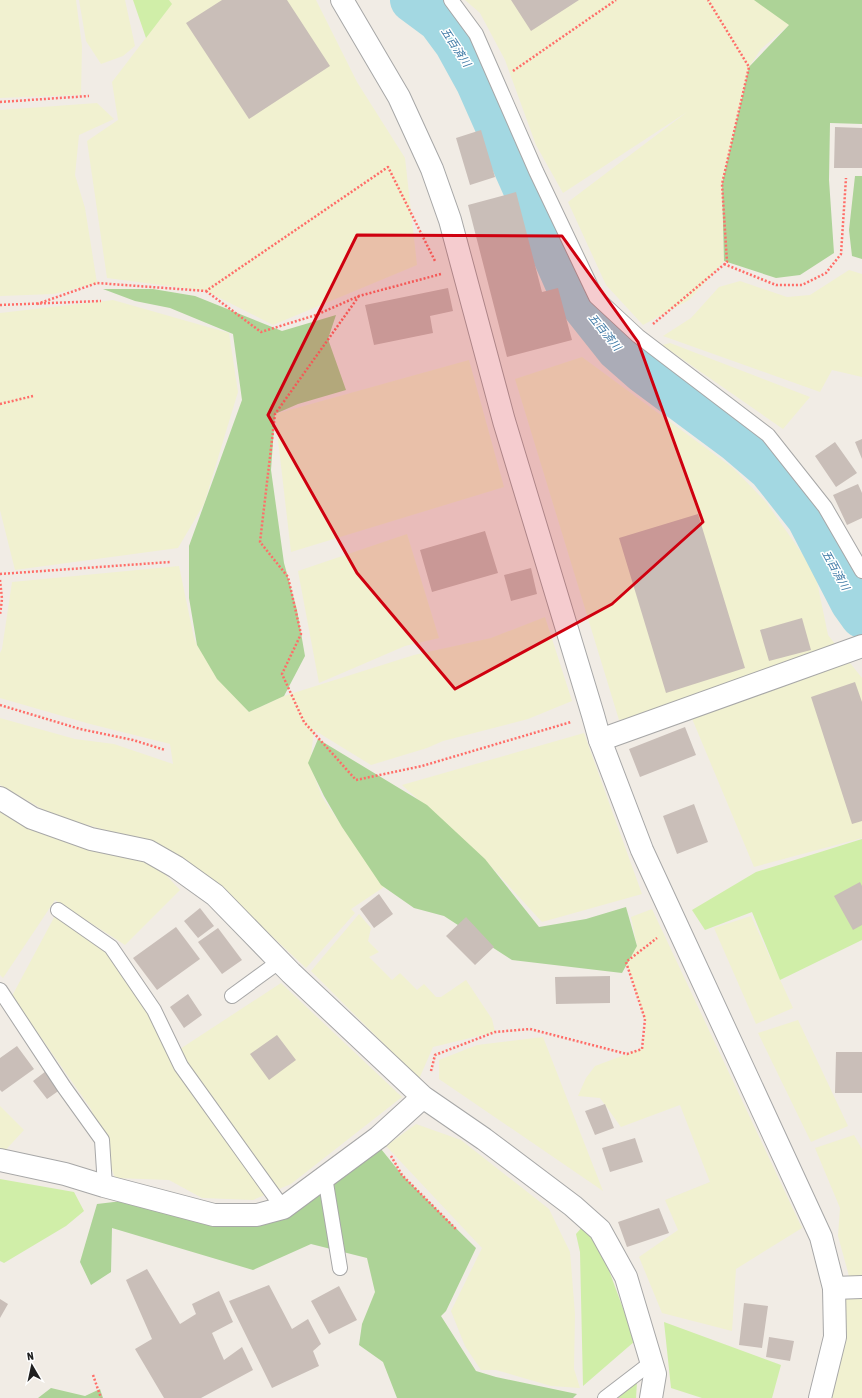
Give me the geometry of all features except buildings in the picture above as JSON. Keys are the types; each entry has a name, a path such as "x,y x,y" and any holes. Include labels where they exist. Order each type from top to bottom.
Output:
{"street":[{"path":"342,0 399,97 432,169 450,220 502,414 600,740 642,850 821,1237 834,1288 835,1337 820,1398"},
{"path":"600,740 859,654"},
{"path":"0,798 32,818 91,839 148,851 176,867 215,894 280,961 423,1097 490,1144 573,1206 600,1230 626,1277 652,1362 655,1374 651,1398"},
{"path":"0,1160 65,1174 214,1216 257,1215 283,1208 379,1137 423,1097"},
{"path":"834,1288 862,1287"}],"lane":[{"path":"451,0 476,34 536,171 596,297 638,336 768,435 825,507 862,571"},
{"path":"58,910 111,947 154,1010 181,1066 283,1208"},
{"path":"232,996 280,961"},
{"path":"1,995 102,1140 105,1186"},
{"path":"325,1177 340,1268"},
{"path":"605,1398 652,1362"}],"path":[{"path":"497,82 616,0"},
{"path":"638,336 727,262 722,184 749,67 708,0"},
{"path":"0,102 89,96"},
{"path":"37,304 97,283 206,291 261,332 316,315 359,296 442,274 388,167 206,291"},
{"path":"724,264 776,285 802,285 826,272 841,254 846,178"},
{"path":"359,296 275,414 260,542 288,577 301,634 282,674 304,722 356,780 422,766 593,715"},
{"path":"0,305 101,301"},
{"path":"0,404 33,396"},
{"path":"0,574 170,562"},
{"path":"0,580 2,599 0,615"},
{"path":"0,705 80,729 133,740 165,750"},
{"path":"423,1097 435,1055 495,1032 530,1029 627,1054 642,1049 645,1019 626,962 676,923"},
{"path":"379,1137 402,1175 456,1229"},
{"path":"93,1376 101,1398"}],"highlighted area":[{"path":"357,235 562,236 638,342 703,522 612,604 455,689 357,573 268,415"}],"green space":[{"path":"0,0 76,0 82,46 81,95 0,98"},
{"path":"79,0 125,0 135,46 123,56 101,64 86,41"},
{"path":"133,0 169,0 172,4 146,38"},
{"path":"169,0 316,0 357,82 405,158 417,265 273,325 206,291 107,278 87,141 118,120 112,82 171,5"},
{"path":"390,0 427,0 483,60 584,286 632,342 757,427 808,485 862,585 862,634 795,521 746,462 659,400 577,318 532,233 482,115 442,36 417,17"},
{"path":"465,0 760,0 789,25 761,49 749,67 722,184 724,261 689,300 643,325 606,285 568,202 687,112 563,193 536,145 505,60 480,13"},
{"path":"754,0 862,0 862,124 830,123 829,180 834,253 800,275 776,278 724,261 722,184 749,67 789,25"},
{"path":"97,103 114,119 79,135 75,175 85,208 97,283 54,294 0,296 0,110"},
{"path":"855,176 862,176 862,259 852,256 849,230"},
{"path":"849,270 862,274 862,377 832,370 820,392 663,336 691,318 719,287 740,281 787,297 810,295"},
{"path":"103,289 153,289 195,296 282,331 336,315 328,339 346,390 298,404 275,414 271,470 284,563 297,610 305,656 284,696 249,712 217,679 197,645 189,598 189,546 242,400 233,334 170,308 135,301"},
{"path":"113,300 229,333 238,392 204,504 178,548 15,570 0,510 0,313"},
{"path":"670,343 810,397 783,429 662,345"},
{"path":"582,357 733,468 766,502 815,572 828,635 862,678 862,838 754,867 688,709 619,720 515,379"},
{"path":"469,360 504,487 291,552 275,414"},
{"path":"407,534 439,638 405,646 319,683 298,571"},
{"path":"179,566 194,638 197,645 249,712 284,696 414,655 491,638 545,617 572,701 528,719 443,741 427,748 371,765 314,730 310,764 322,797 384,887 351,909 355,913 306,968 218,886 193,865 150,840 112,832 53,815 0,785 0,718 75,739 114,744 173,764 170,744 90,724 0,698 0,653 2,649 12,582"},
{"path":"584,733 642,894 542,922 487,862 402,785"},
{"path":"318,739 427,805 485,859 539,927 586,919 626,907 637,946 622,973 512,960 444,916 414,908 381,885 342,827 324,796 308,763"},
{"path":"0,812 90,849 143,861 165,874 180,890 125,945 55,900 3,978 0,975"},
{"path":"862,839 862,940 780,980 752,912 705,930 692,910 756,872"},
{"path":"652,909 802,1228 736,1269 732,1331 662,1313 639,1257 678,1230 665,1200 710,1182 680,1105 621,1127 600,1098 578,1096 586,1078 595,1066 643,1048 646,1023 626,962 637,946 631,917"},
{"path":"58,910 106,940 180,1049 281,983 402,1097 291,1184 253,1200 202,1198 169,1180 115,1178 91,1109 12,996"},
{"path":"359,914 371,928 368,941 379,952 369,957 392,980 400,973 417,990 424,984 436,997 441,997 466,980 492,1019 495,1032 433,1047 419,1079 311,971"},
{"path":"751,916 793,1008 756,1024 714,928"},
{"path":"798,1020 848,1126 811,1142 758,1033"},
{"path":"543,1037 603,1191 439,1079 439,1060 477,1045"},
{"path":"0,1106 24,1130 1,1155 0,1154"},
{"path":"416,1124 461,1140 549,1209 570,1252 575,1314 574,1369 580,1388 551,1386 496,1370 481,1370 465,1346 451,1311 482,1248 386,1146"},
{"path":"854,1135 862,1149 862,1276 849,1276 838,1236 840,1208 815,1148"},
{"path":"377,1144 402,1175 476,1248 446,1311 441,1316 476,1371 496,1377 577,1394 573,1398 397,1398 383,1362 359,1345 362,1324 375,1292 367,1258 311,1244 253,1270 112,1228 111,1272 91,1285 80,1262 97,1204 139,1199 257,1219"},
{"path":"0,1179 74,1192 84,1211 66,1226 4,1263 0,1261"},
{"path":"583,1226 603,1254 635,1341 583,1386 580,1252 576,1234"},
{"path":"844,1299 862,1299 862,1398 826,1398"},
{"path":"664,1322 781,1365 772,1398 702,1398 671,1388"},
{"path":"637,1382 636,1398 618,1398"},
{"path":"51,1388 85,1396 100,1389 103,1398 38,1398"}],"waterway":[{"name":"五百済川","path":"412,0 439,20 456,43 478,83 568,286 618,349 643,371 736,440 770,469 808,517 852,602 862,616"}]}
